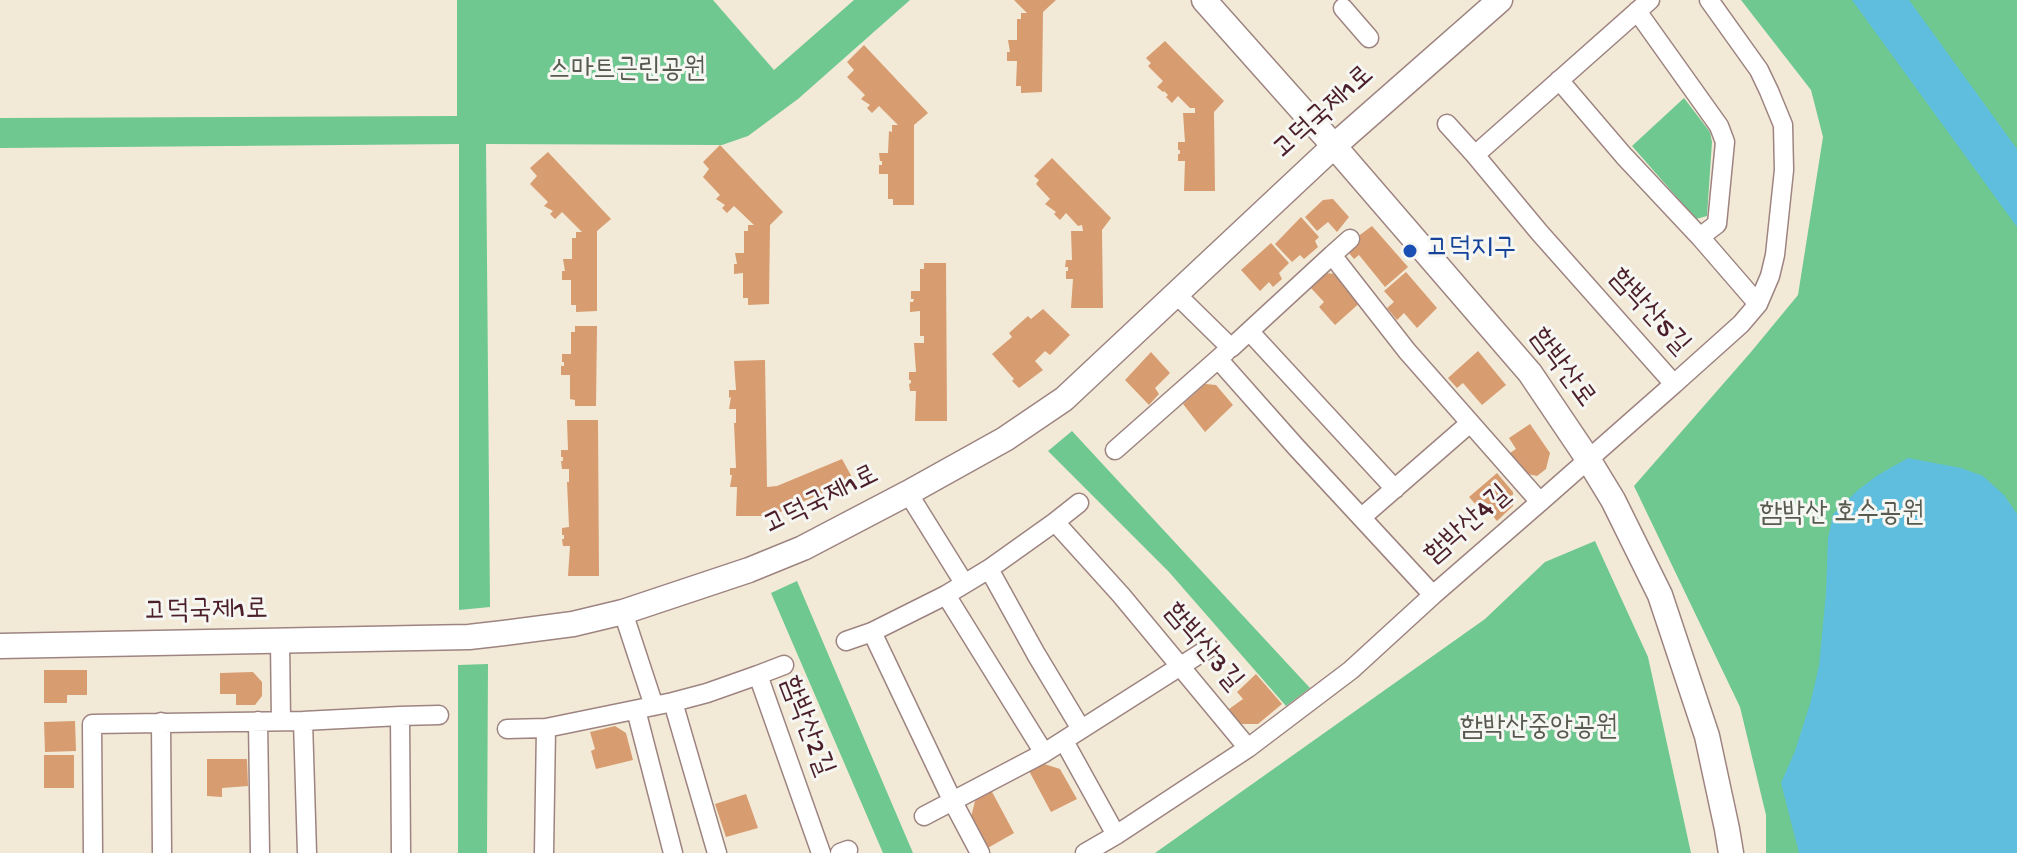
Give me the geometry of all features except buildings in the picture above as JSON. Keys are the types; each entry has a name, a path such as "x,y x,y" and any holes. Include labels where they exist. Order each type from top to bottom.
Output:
{"street":[{"name":"함박산로","path":"1204,0 1530,373 1588,459 1613,500 1660,595 1707,736 1731,853"},
{"name":"고덕국제1로","path":"0,646 469,637 573,624 623,612 749,570 803,548 1005,439 1064,399 1334,146 1500,0"},
{"name":"함박산5길","path":"1447,124 1674,384 1741,324 1758,304 1775,255 1784,170 1783,125 1759,70 1709,0"},
{"path":"1344,3 1369,38"},
{"path":"1475,155 1643,6 1719,126 1725,142 1717,224 1700,237"},
{"path":"1559,80 1758,304"},
{"path":"1115,450 1350,239"},
{"name":"함박산4길","path":"1176,294 1296,447 1433,595 1540,502 1407,351 1332,255"},
{"path":"1250,332 1395,489"},
{"path":"1540,502 1674,384"},
{"path":"1362,517 1470,423"},
{"path":"908,493 964,583"},
{"path":"846,641 872,632 946,595 989,569 1079,503"},
{"name":"함박산3길","path":"1055,522 1248,748"},
{"path":"989,569 1081,729"},
{"path":"946,595 1044,753"},
{"path":"1085,853 1248,748 1351,670 1433,595"},
{"path":"623,612 673,853"},
{"path":"872,632 980,853"},
{"path":"280,641 281,721"},
{"path":"924,816 1044,753 1209,648"},
{"path":"758,675 784,665"},
{"name":"함박산2길","path":"507,729 546,728 673,702 758,675 821,853"},
{"path":"673,702 717,853"},
{"path":"93,853 92,724 303,721 439,715"},
{"path":"400,716 401,853"},
{"path":"258,721 260,853"},
{"path":"303,721 307,853"},
{"path":"161,722 162,853"},
{"path":"544,853 546,728"},
{"path":"1064,741 1116,835"}],"green space":[{"name":"스마트근린공원","path":"457,0 713,0 774,70 854,0 910,0 798,99 748,136 722,145 486,144 490,607 459,610 459,144 0,148 0,118 457,116"},
{"name":"함박산 호수공원","path":"1741,0 2017,0 2017,853 1766,853 1766,815 1740,707 1634,486 1798,295 1823,137 1811,90"},
{"path":"1684,98 1710,132 1712,142 1707,216 1696,219 1632,146"},
{"path":"1072,431 1310,688 1286,706 1169,572 1048,451"},
{"name":"함박산중앙공원","path":"1595,541 1648,657 1691,853 1155,853 1485,619 1545,562"},
{"path":"797,581 913,853 883,853 771,593"},
{"path":"488,664 487,853 458,853 458,665"}],"water":[{"path":"1852,0 1909,0 2017,149 2017,227"},
{"path":"1908,458 1961,468 1983,476 2004,495 2017,514 2017,853 1799,853 1781,783 1795,751 1819,666 1828,539 1833,514 1878,475"}],"place":[{"name":"고덕지구","path":"1410,251"}]}
